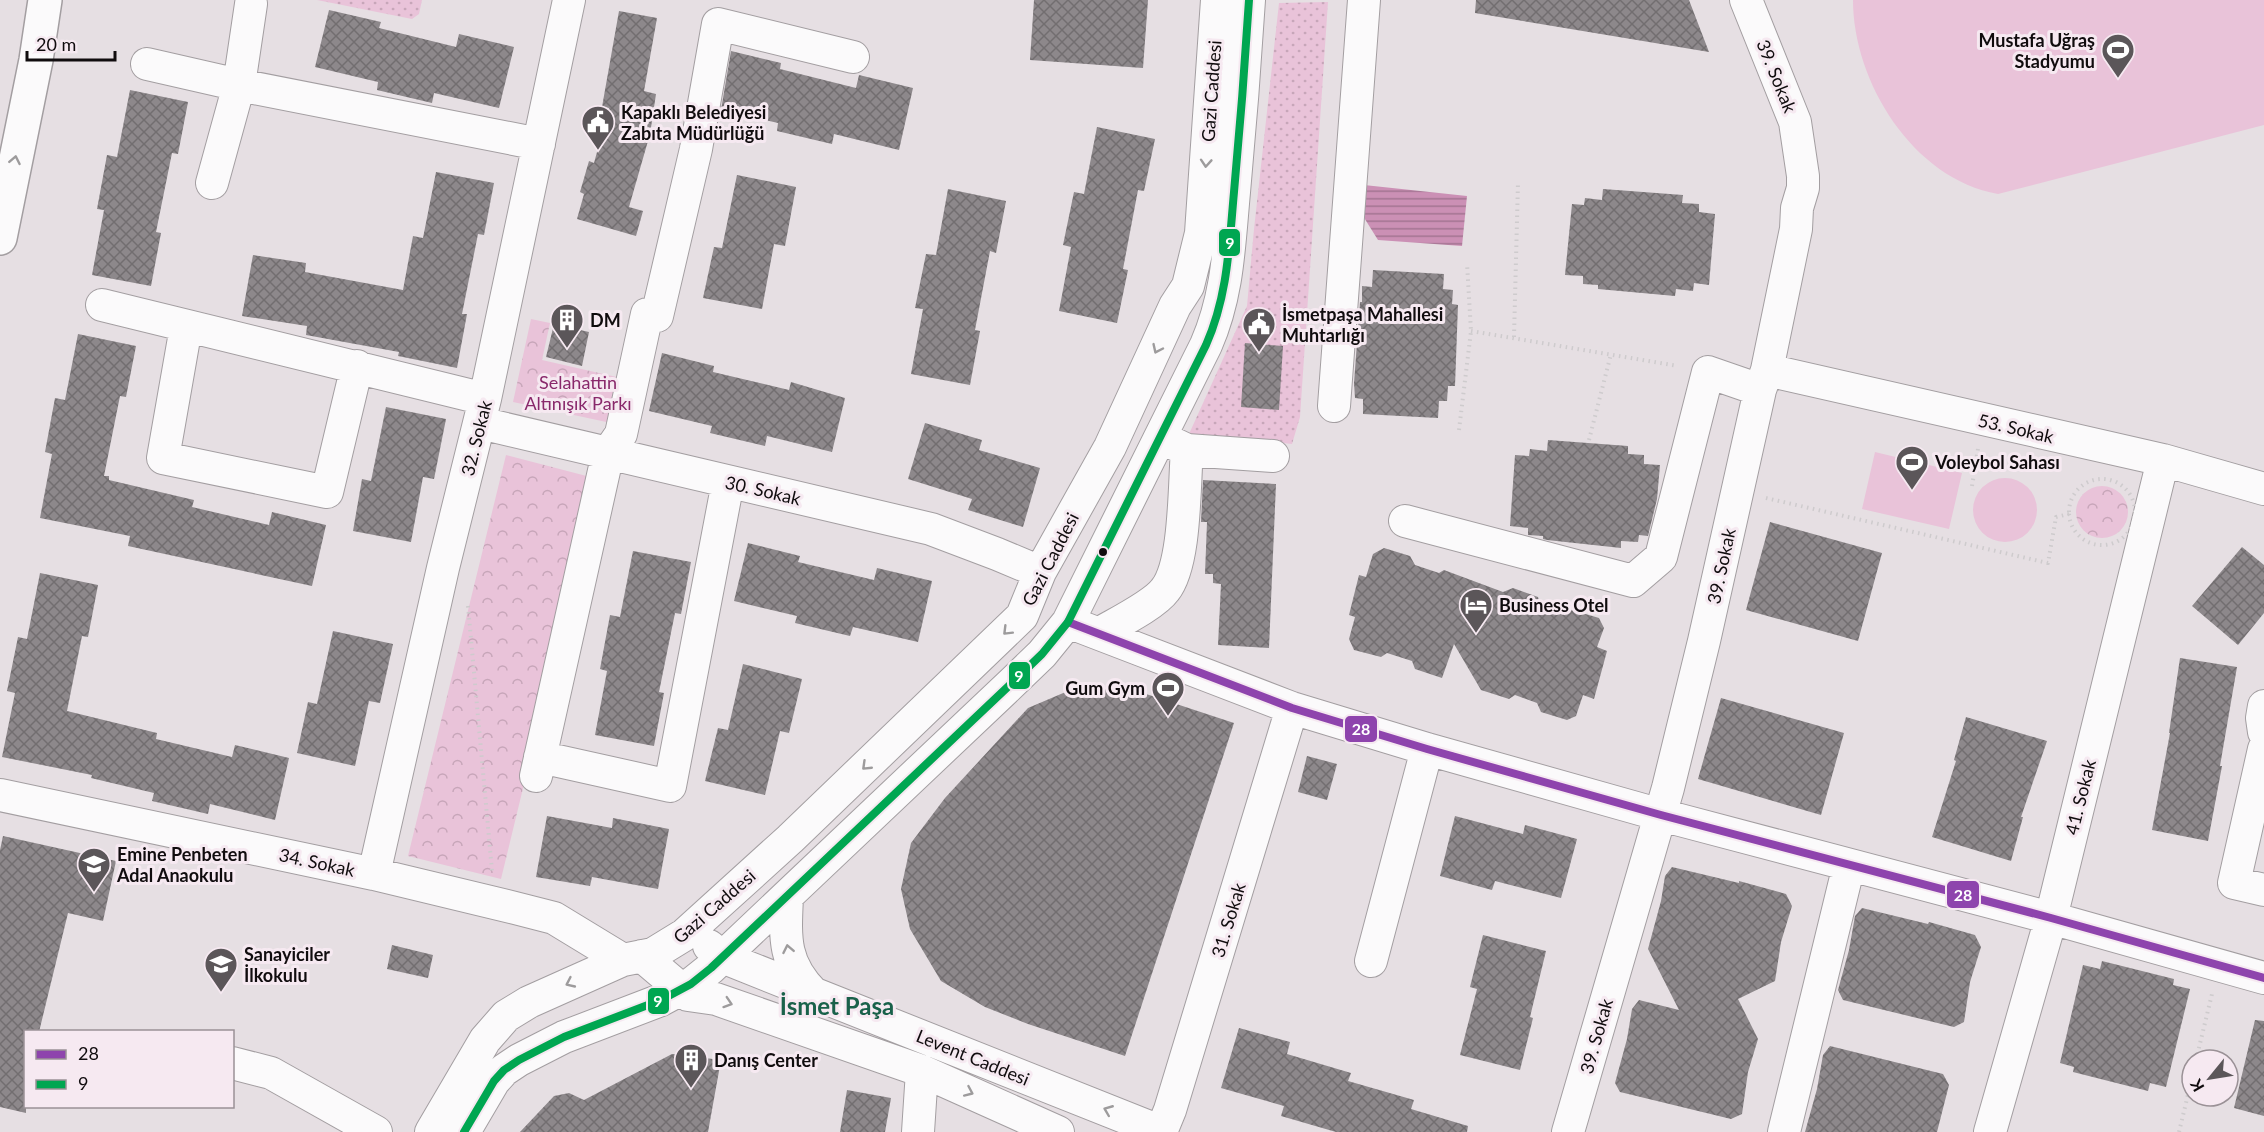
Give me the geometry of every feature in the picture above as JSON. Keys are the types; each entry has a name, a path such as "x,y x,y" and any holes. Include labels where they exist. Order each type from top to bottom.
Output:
{"highway":[{"path":"0,238 36,60 45,0"},
{"path":"36,60 58,0"}],"street":[{"name":"32. Sokak","path":"374,874 443,568 483,411 569,0"},
{"name":"Gazi Caddesi","path":"431,1132 485,1040 506,1016 530,1002 633,958 653,954 690,930 798,831 1022,616 1040,572 1110,447 1175,306 1188,286 1201,233 1217,0"},
{"path":"464,1132 494,1081 504,1070 519,1060 553,1042 638,1010 692,984 1014,681 1042,654 1068,622 1173,444 1206,345 1218,317 1223,296 1243,100 1249,0"},
{"path":"1334,406 1364,0"},
{"name":"39. Sokak","path":"1568,1132 1660,814 1704,642 1796,229 1797,208 1803,188 1795,122 1746,0"},
{"path":"212,183 238,85 251,4"},
{"path":"728,482 670,786 538,766 608,453 621,434 647,314 657,316 696,149 718,24 853,57"},
{"path":"147,64 238,85 539,144"},
{"name":"30. Sokak","path":"102,305 186,327 357,366 608,453 931,529 1040,572"},
{"path":"186,327 164,458 327,492 357,366"},
{"path":"1406,521 1633,581 1662,557 1708,372"},
{"name":"53. Sokak","path":"1708,372 1763,380 2163,460 2264,489"},
{"path":"1173,444 1273,456"},
{"path":"1100,633 1155,599 1165,591 1172,578 1181,548 1173,444"},
{"name":"41. Sokak","path":"1990,1132 2051,918 2163,460"},
{"path":"1068,622 1292,708 1427,749 2264,978"},
{"path":"2264,706 2262,718 2264,732"},
{"name":"31. Sokak","path":"1162,1132 1292,708"},
{"path":"1371,961 1427,749"},
{"path":"2264,749 2234,883 2264,890"},
{"name":"34. Sokak","path":"0,795 374,874 554,918 633,958"},
{"path":"1784,1132 1849,865"},
{"path":"787,897 785,926 789,959 801,979 814,994"},
{"name":"Levent Caddesi","path":"690,930 722,957 1162,1132"},
{"name":"Levent Caddesi","path":"633,958 687,995 716,999 735,1005 922,1071 1058,1132"},
{"path":"234,1064 271,1073 376,1132"},
{"path":"918,1132 922,1071"}],"path":[{"path":"1514,337 1518,182"},
{"path":"1458,430 1471,331 1467,263"},
{"path":"1471,331 1708,372"},
{"path":"1589,440 1611,354"},
{"path":"1972,486 1980,442"},
{"path":"2100,473 2121,478"},
{"path":"2105,479 2125,489 2132,498 2135,508 2130,530 2123,538 2112,544 2100,545 2078,536 2069,514 2070,502 2075,493 2094,480 2105,479"},
{"path":"1762,496 2048,563 2056,517 2069,514"},
{"path":"467,595 492,875"},
{"path":"2199,1048 2215,984"},
{"path":"2179,1132 2185,1108"}],"green space":[{"path":"317,0 422,0 419,14 412,19"},
{"name":"Mustafa Uğraş Stadyumu","path":"1853,0 2264,0 2264,125 1998,194 1967,185 1939,169 1915,148 1894,122 1876,93 1864,63 1856,31"},
{"path":"1328,2 1300,417 1292,444 1189,434 1247,306 1279,3"},
{"name":"Selahattin Altınışık Parkı","path":"531,319 550,323 542,360 621,378 611,423 513,402"},
{"name":"Voleybol Sahası","path":"1875,452 1962,473 1949,529 1862,509"},
{"path":"506,455 598,479 501,879 408,856"},
{"path":"2005,478 2023,484 2031,492 2037,510 2031,528 2023,536 2005,542 1987,536 1979,528 1973,510 1979,492 1987,484"},
{"path":"2097,486 2107,486 2121,493 2128,512 2121,531 2107,538 2097,538 2087,534 2080,527 2076,517 2076,507 2080,497 2087,490"}],"shaded area":[{"path":"1364,185 1467,196 1462,246 1378,240 1363,216"}],"building":[{"path":"1034,0 1148,0 1143,68 1030,60"},
{"path":"1476,0 1689,0 1709,52 1475,13"},
{"path":"329,10 381,22 379,28 456,47 459,34 514,47 499,108 434,93 432,103 377,90 378,82 315,67"},
{"path":"619,11 657,18 644,91 656,94 650,134 629,207 643,211 636,236 577,219 584,194 580,192 589,161 594,163 609,108 602,107"},
{"path":"731,51 781,63 780,69 856,88 859,75 913,88 899,150 834,134 832,144 777,131 778,123 721,110"},
{"path":"130,90 188,102 178,154 172,153 156,232 161,233 151,286 92,275 104,210 97,209 107,155 117,157"},
{"path":"1097,127 1155,139 1144,191 1138,190 1123,269 1128,270 1117,323 1059,311 1071,247 1063,245 1074,192 1084,194"},
{"path":"436,172 494,183 484,235 478,234 462,314 467,314 457,368 398,356 399,352 306,335 307,326 242,316 253,255 306,263 305,272 403,290 413,236 423,238"},
{"path":"737,175 796,187 785,246 774,244 762,309 703,298 714,247 722,248"},
{"path":"948,189 1006,201 996,253 990,251 975,330 980,331 970,385 911,374 923,309 915,308 926,254 936,255"},
{"path":"1603,189 1683,195 1682,203 1699,204 1699,212 1715,214 1709,285 1694,283 1693,291 1676,289 1675,296 1598,289 1598,285 1583,284 1583,276 1565,275 1572,204 1584,205 1585,198 1602,200"},
{"path":"1373,270 1444,274 1443,289 1453,290 1452,304 1458,305 1455,386 1448,386 1447,401 1439,401 1438,418 1363,414 1363,399 1355,398 1354,383 1362,286 1372,287"},
{"name":"DM","path":"554,324 589,332 582,366 546,357"},
{"path":"78,334 136,346 126,397 120,396 104,476 109,476 109,480 194,500 192,507 269,525 272,512 326,525 312,586 128,546 130,536 40,518 52,454 45,452 55,398 65,400"},
{"path":"1245,343 1283,346 1279,410 1241,407"},
{"path":"662,353 714,366 713,372 789,390 791,382 845,398 832,452 767,436 765,446 710,433 712,426 649,411"},
{"path":"386,407 446,419 434,479 423,477 411,542 353,531 362,479 371,481"},
{"path":"925,423 982,440 979,450 1040,468 1023,527 968,510 972,499 908,479"},
{"path":"1548,440 1628,446 1628,454 1644,455 1644,464 1660,465 1657,499 1648,536 1639,535 1638,542 1621,541 1621,548 1547,540 1543,539 1543,536 1528,535 1528,528 1510,526 1515,455 1529,456 1530,449 1547,451"},
{"path":"1203,480 1276,484 1269,648 1218,645 1221,584 1213,583 1213,574 1205,574 1207,522 1201,522"},
{"path":"1770,522 1882,553 1858,641 1746,610"},
{"path":"748,543 800,556 798,562 874,580 877,568 932,581 918,642 853,627 850,636 795,623 797,616 734,601"},
{"path":"2242,547 2264,565 2264,613 2238,645 2192,606"},
{"name":"Business Otel","path":"1384,548 1410,556 1415,565 1439,573 1444,570 1503,592 1513,588 1538,597 1540,605 1566,614 1572,610 1599,618 1604,628 1597,647 1607,651 1594,699 1583,695 1576,716 1567,720 1541,712 1537,703 1515,695 1509,699 1481,690 1454,644 1442,678 1415,669 1412,661 1387,653 1381,657 1354,650 1349,639 1355,617 1349,615 1359,575 1366,577 1373,554"},
{"path":"633,551 691,562 681,614 675,613 659,692 664,693 654,746 595,735 607,671 600,669 610,615 620,617"},
{"path":"40,573 98,585 88,637 82,636 67,711 157,733 156,739 232,757 235,745 289,758 275,820 210,804 208,814 152,801 154,793 91,778 92,775 2,757 15,693 7,691 18,637 27,639"},
{"path":"333,631 393,644 380,703 369,701 355,766 297,753 308,702 317,704"},
{"path":"2180,658 2237,667 2208,841 2152,830 2170,733"},
{"path":"743,664 802,679 789,733 780,731 765,795 705,781 718,728 728,730"},
{"path":"1075,688 1137,691 1234,723 1125,1056 1028,1024 985,1007 941,981 910,929 901,889 911,843 945,798 1028,708"},
{"path":"1721,698 1844,733 1821,815 1698,779"},
{"path":"1966,717 2047,741 2021,817 2023,817 2011,861 1932,837 1956,761 1954,760"},
{"path":"1307,756 1337,764 1327,800 1298,792"},
{"path":"547,816 612,828 613,818 669,829 658,889 592,877 590,886 536,877"},
{"path":"1455,816 1523,834 1525,825 1577,839 1561,898 1495,881 1492,890 1440,876"},
{"path":"3,836 116,861 103,921 68,913 39,1030 24,1030 24,1108 26,1108 26,1113 0,1107 0,850"},
{"path":"1672,867 1739,883 1739,881 1786,894 1792,906 1781,942 1775,981 1738,999 1758,1039 1748,1072 1742,1114 1731,1119 1620,1092 1615,1083 1627,1039 1632,1009 1639,1000 1679,1010 1648,949 1665,876"},
{"path":"1862,908 1928,924 1929,922 1975,935 1981,947 1970,982 1964,1022 1954,1027 1843,1000 1838,990 1855,916"},
{"path":"1483,935 1546,951 1520,1070 1460,1055 1477,989 1470,987"},
{"path":"392,945 433,955 428,978 387,969"},
{"path":"2102,961 2174,979 2173,985 2190,989 2166,1087 2150,1083 2148,1091 2073,1072 2074,1067 2060,1063 2083,965 2100,969"},
{"path":"2255,1020 2264,1021 2264,1116 2234,1108 2240,1108 2240,1083"},
{"path":"1239,1028 1290,1042 1287,1054 1351,1073 1348,1081 1414,1100 1411,1109 1468,1126 1467,1132 1336,1132 1281,1116 1284,1106 1221,1088"},
{"path":"1830,1046 1943,1074 1949,1085 1937,1132 1805,1132 1817,1089 1823,1055"},
{"path":"672,1054 721,1060 708,1132 520,1132 554,1096 569,1093 584,1100"},
{"name":"Danış Center","path":"847,1090 891,1098 885,1132 840,1132"}],"transit line":[{"name":"9","path":"464,1132 494,1081 504,1070 519,1060 564,1037 661,1000 691,984 711,968 1042,654 1068,622 1206,345 1219,308 1229,251 1249,0"},
{"name":"28","path":"1068,622 1292,708 1427,749 1661,815 2051,918 2264,978"}],"place":[{"name":"Mustafa Uğraş Stadyumu","path":"2118,79"},
{"name":"Kapaklı Belediyesi Zabıta Müdürlüğü","path":"598,151"},
{"name":"DM","path":"567,349"},
{"name":"İsmetpaşa Mahallesi Muhtarlığı","path":"1259,353"},
{"name":"Voleybol Sahası","path":"1912,491"},
{"name":"Business Otel","path":"1476,634"},
{"name":"Gum Gym","path":"1168,717"},
{"name":"Emine Penbeten Adal Anaokulu","path":"94,893"},
{"name":"Sanayiciler İlkokulu","path":"221,993"},
{"name":"Danış Center","path":"691,1089"}],"district":[{"name":"İsmet Paşa","path":"837,1005"}]}
